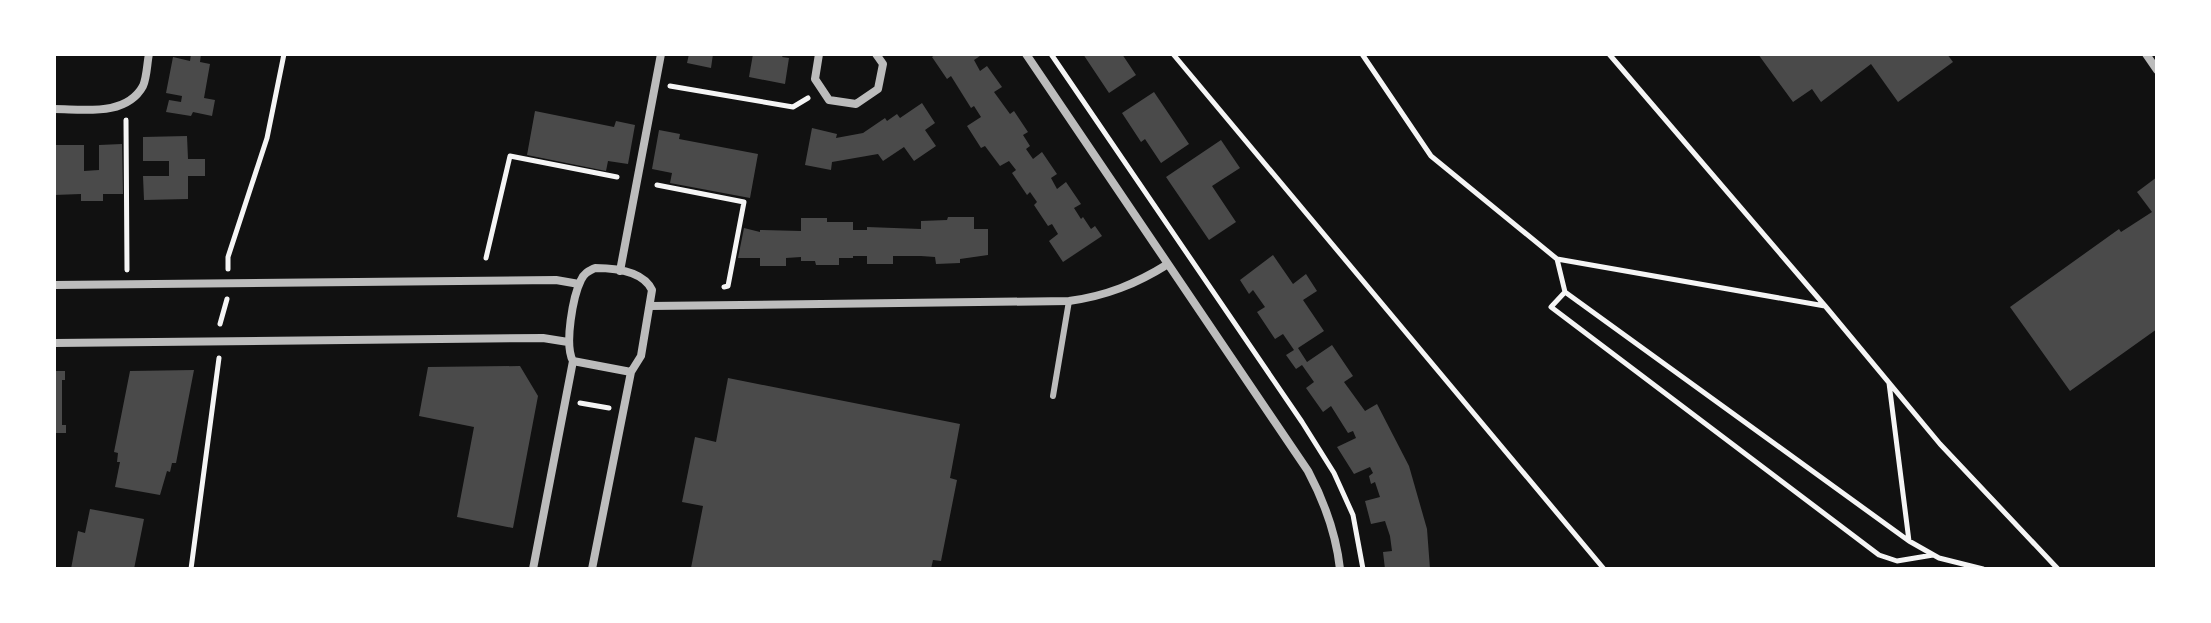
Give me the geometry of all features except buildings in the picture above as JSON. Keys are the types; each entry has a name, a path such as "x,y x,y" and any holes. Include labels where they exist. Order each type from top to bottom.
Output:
{"street":[{"path":"54,109 111,109 126,103 143,85 149,54"},
{"path":"620,271 661,54"},
{"path":"819,54 815,79 829,100 856,104 878,89 883,64 876,54"},
{"path":"1026,54 1308,471 1330,519 1340,569"},
{"path":"2146,54 2157,70"},
{"path":"650,306 1069,301 1098,297 1126,288 1168,264"},
{"path":"533,569 573,361 568,342 579,284 582,277 595,268 637,274 652,290 639,362 631,372 592,569"},
{"path":"54,285 556,280 579,284"},
{"path":"54,343 534,338 568,342"},
{"path":"573,361 631,372"}],"lane":[{"path":"1053,396 1069,301"}],"path":[{"path":"191,569 219,370 228,257 267,138 284,54"},
{"path":"1173,54 1604,569"},
{"path":"1362,54 1431,156 1557,259 1826,307"},
{"path":"1609,54 1940,444 2058,569"},
{"path":"656,84 793,107 823,90"},
{"path":"126,103 126,284"},
{"path":"486,258 510,156 617,177"},
{"path":"657,185 744,202 728,286 713,287"},
{"path":"1557,259 1565,292 1909,541 1933,555 1983,569"},
{"path":"1565,292 1551,307 1879,555 1897,561 1933,555"},
{"path":"1889,383 1909,541"},
{"path":"565,400 623,410"}]}
